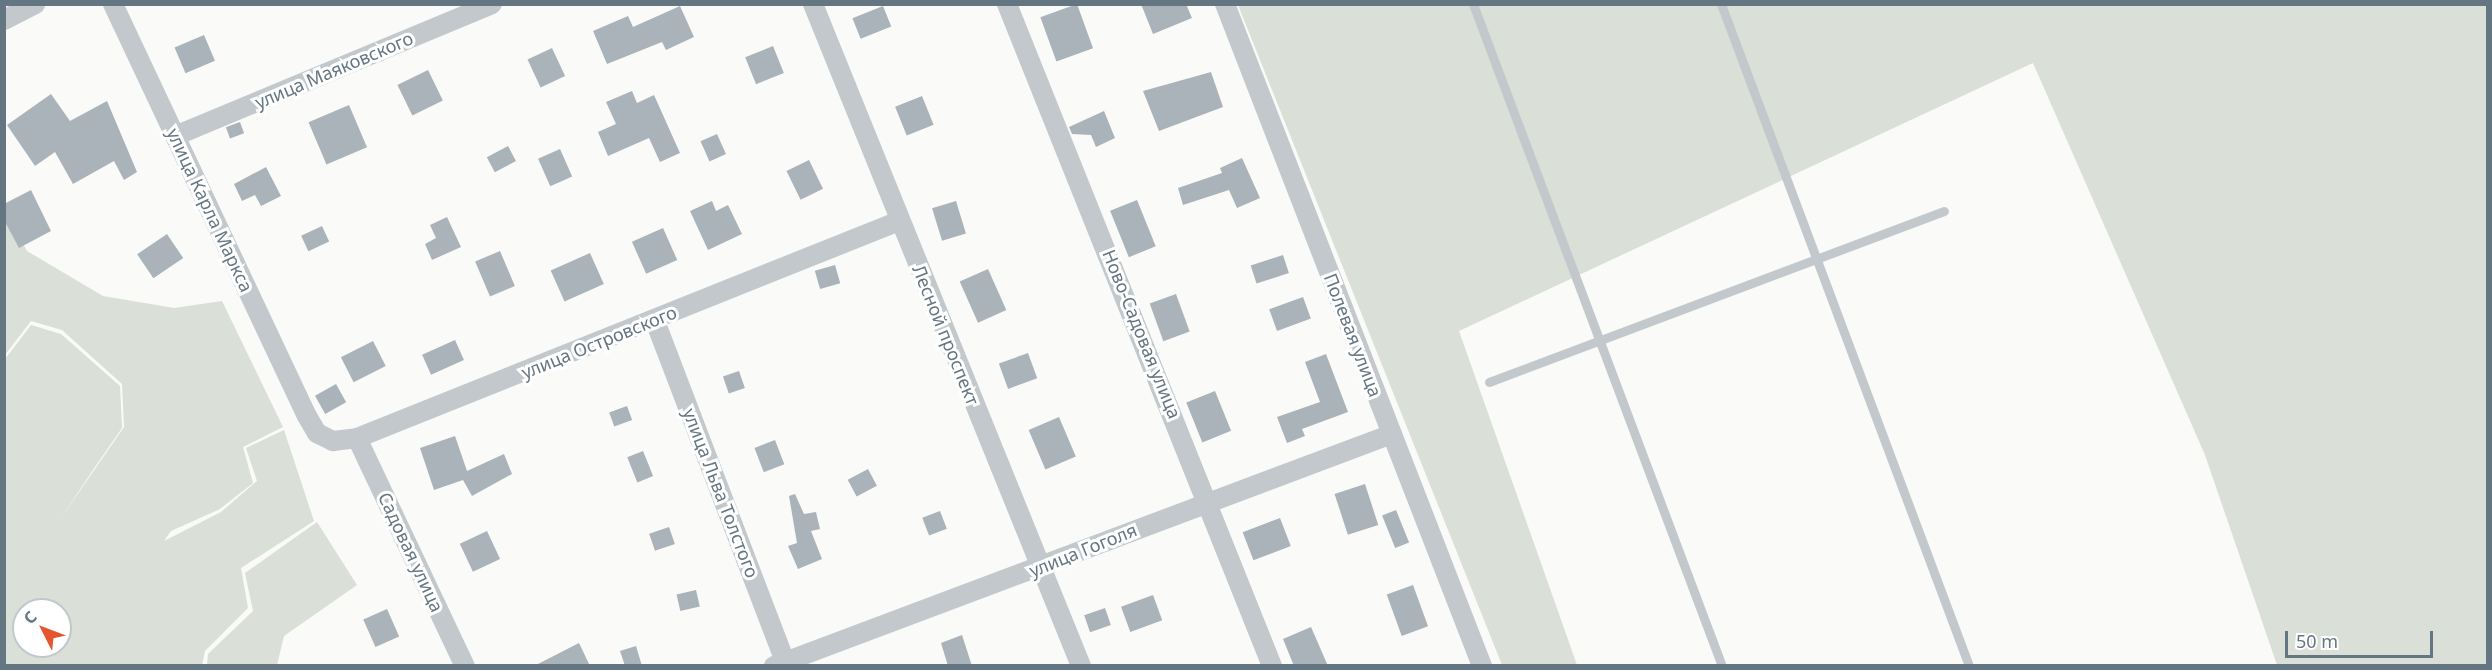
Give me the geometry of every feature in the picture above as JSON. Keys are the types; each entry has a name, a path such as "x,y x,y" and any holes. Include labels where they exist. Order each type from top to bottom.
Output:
{"street":[{"path":"4,20 34,4"},
{"name":"улица Карла Маркса","path":"113,4 307,416"},
{"name":"улица Маяковского","path":"176,136 492,4"},
{"name":"Лесной проспект","path":"813,4 1080,666"},
{"name":"Ново-Садовая улица","path":"1007,4 1209,500 1272,666"},
{"name":"Полевая улица","path":"1225,4 1482,666"},
{"name":"улица Островского","path":"307,416 317,433 333,441 357,438 655,321 899,220"},
{"name":"улица Льва Толстого","path":"655,321 782,664"},
{"name":"улица Гоголя","path":"782,664 1042,568 1209,500 1392,434"},
{"name":"Садовая улица","path":"357,438 465,666"}],"lane":[{"path":"1473,4 1722,666"},
{"path":"1720,4 1969,666"},
{"path":"1489,382 1944,211"}],"shaded area":[{"path":"1238,5 2487,5 2487,665 2277,665 2205,455 2033,63 1459,331 1577,665 1502,665"},
{"path":"4,208 27,251 103,296 174,308 222,301 283,427 243,447 253,483 220,509 171,531 164,541 221,512 257,481 246,448 284,430 314,521 241,568 248,608 205,651 202,665 5,665 5,359 31,325 61,334 120,386 122,428 59,521 124,427 122,384 62,330 31,321 5,355"},
{"path":"317,522 357,585 284,636 277,665 207,665 208,654 253,611 245,573"}],"building":[{"path":"1077,4 1093,48 1056,62 1040,17"},
{"path":"1141,4 1186,4 1192,18 1153,34"},
{"path":"680,6 694,37 666,50 662,42 607,64 593,31 628,16 633,27"},
{"path":"883,6 891,26 861,39 852,18"},
{"path":"204,35 215,61 185,73 175,48"},
{"path":"773,46 784,73 756,84 745,57"},
{"path":"552,48 565,76 541,88 528,59"},
{"path":"428,70 443,101 412,115 397,85"},
{"path":"1211,72 1223,107 1159,131 1143,91"},
{"path":"632,91 637,103 654,95 680,153 660,162 649,138 608,156 598,132 616,124 606,102"},
{"path":"51,94 70,121 107,101 137,172 124,180 114,161 73,184 55,152 35,166 7,125"},
{"path":"922,96 934,125 907,136 895,107"},
{"path":"349,105 367,147 326,165 308,122"},
{"path":"1104,111 1115,138 1096,147 1091,135 1072,134 1069,127"},
{"path":"240,122 244,133 230,138 226,127"},
{"path":"717,134 726,154 710,161 701,141"},
{"path":"508,146 516,161 495,172 487,157"},
{"path":"560,149 572,176 550,186 538,159"},
{"path":"1242,158 1260,198 1237,208 1229,190 1183,205 1178,188 1222,173 1220,168"},
{"path":"809,160 823,189 801,200 787,171"},
{"path":"266,167 281,196 261,206 255,195 242,201 234,184"},
{"path":"31,190 51,231 19,248 4,220 4,204"},
{"path":"1137,200 1156,246 1129,257 1110,211"},
{"path":"712,201 716,211 728,205 742,234 708,250 690,211"},
{"path":"956,201 966,234 942,241 932,208"},
{"path":"447,217 461,247 432,260 425,244 436,238 430,225"},
{"path":"322,226 329,241 308,251 301,236"},
{"path":"663,228 677,260 646,274 632,242"},
{"path":"167,234 183,258 153,278 137,254"},
{"path":"500,251 515,286 490,297 475,262"},
{"path":"590,253 604,284 565,302 551,270"},
{"path":"1283,255 1289,273 1257,284 1251,266"},
{"path":"835,265 840,283 820,289 815,271"},
{"path":"988,269 1006,310 978,323 960,282"},
{"path":"1176,294 1190,332 1163,341 1150,304"},
{"path":"1303,297 1311,319 1277,331 1269,309"},
{"path":"455,340 464,360 431,375 422,355"},
{"path":"373,341 386,366 354,382 341,357"},
{"path":"1028,353 1037,378 1008,389 999,364"},
{"path":"1326,354 1348,412 1302,429 1305,436 1287,443 1277,417 1320,402 1305,362"},
{"path":"739,371 745,388 729,394 723,377"},
{"path":"336,384 346,402 325,414 315,396"},
{"path":"1215,391 1231,431 1202,442 1186,403"},
{"path":"627,406 632,420 614,427 609,412"},
{"path":"1059,417 1076,457 1045,469 1029,430"},
{"path":"455,436 467,471 504,454 512,474 472,496 463,480 434,490 420,448"},
{"path":"775,440 784,464 764,472 754,448"},
{"path":"643,451 653,476 637,482 627,457"},
{"path":"868,469 877,486 857,497 848,480"},
{"path":"1365,484 1378,525 1348,535 1335,494"},
{"path":"795,494 804,514 816,512 820,529 811,531 822,559 798,569 788,546 797,543 789,496"},
{"path":"1396,510 1409,542 1395,548 1382,516"},
{"path":"940,511 947,529 929,536 922,518"},
{"path":"1280,518 1291,546 1253,560 1243,532"},
{"path":"669,527 675,544 655,551 649,534"},
{"path":"487,531 500,559 473,572 460,544"},
{"path":"1413,585 1428,626 1402,636 1387,595"},
{"path":"696,590 700,607 680,611 677,594"},
{"path":"1153,595 1162,620 1130,632 1121,607"},
{"path":"1105,608 1111,625 1090,632 1084,615"},
{"path":"387,609 399,636 375,647 363,620"},
{"path":"1311,627 1328,666 1294,666 1283,639"},
{"path":"962,635 972,666 948,666 941,643"},
{"path":"579,643 590,666 534,666"},
{"path":"636,646 642,666 625,666 620,651"}]}
